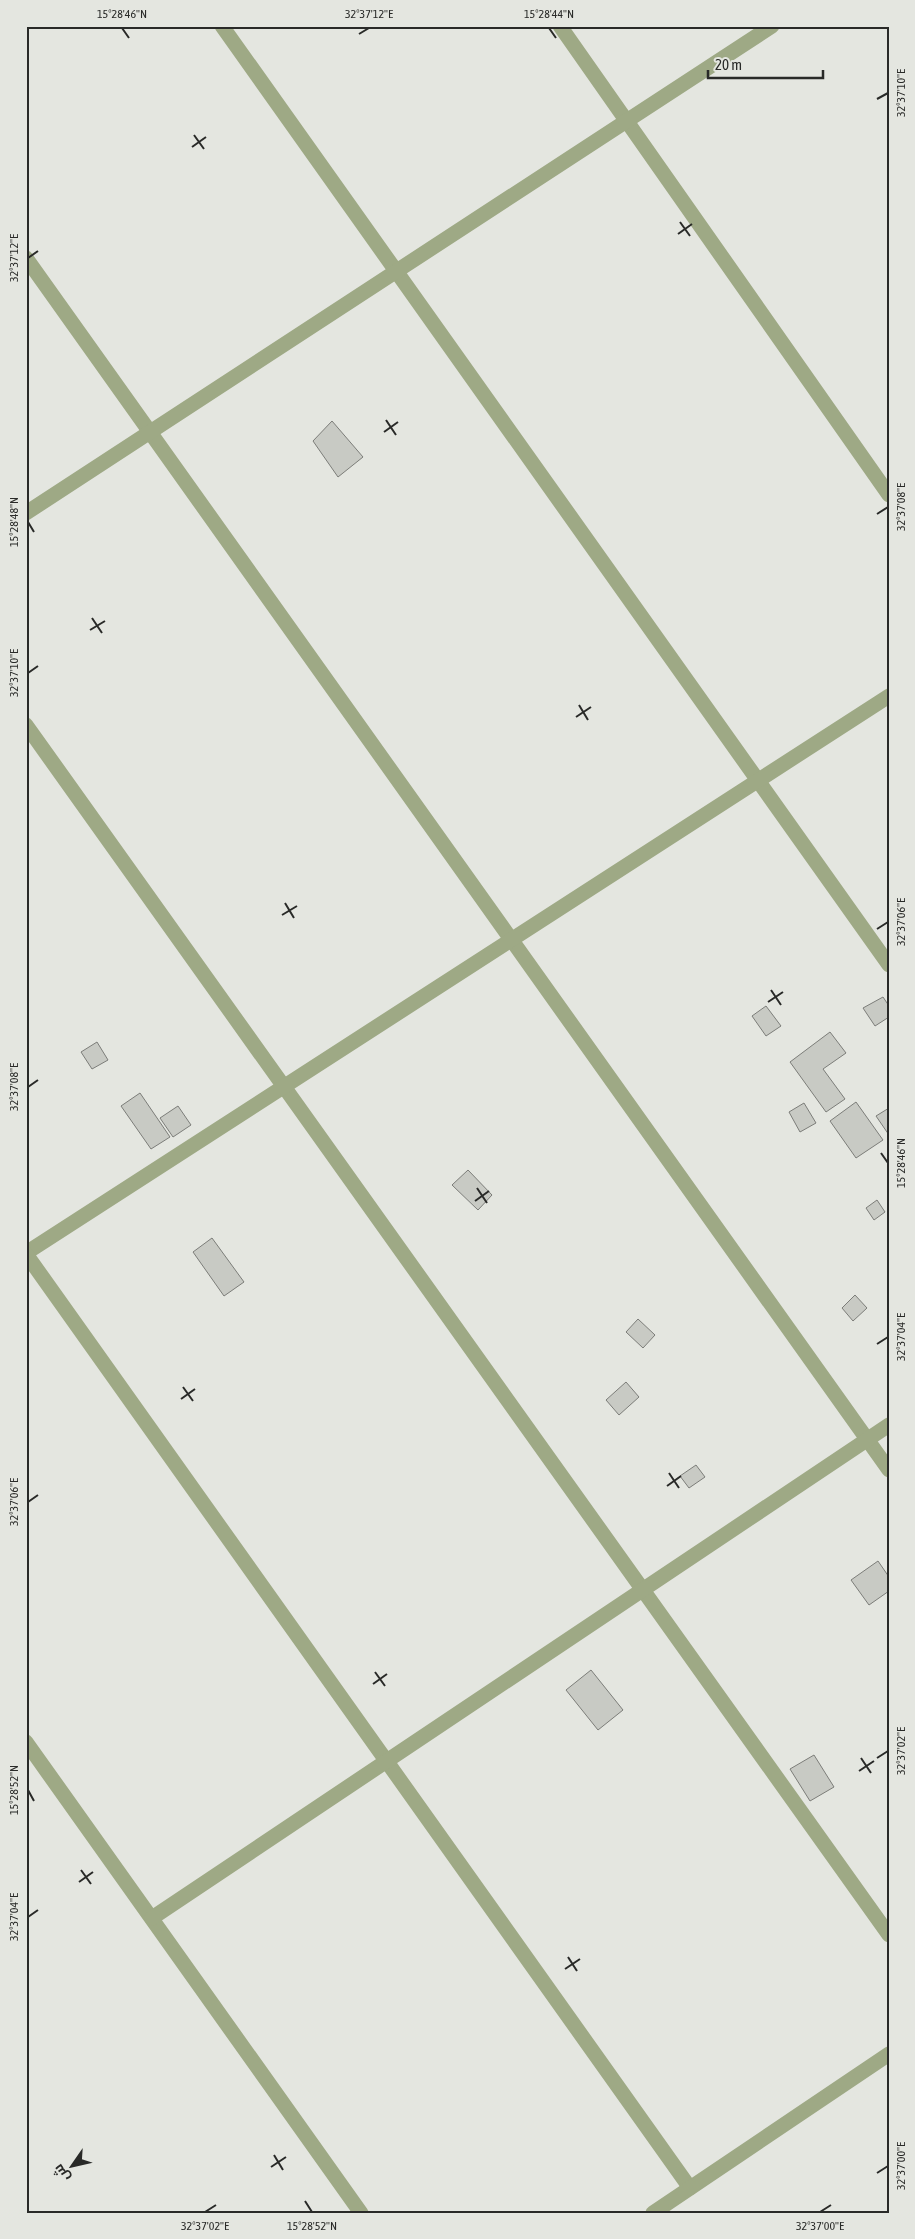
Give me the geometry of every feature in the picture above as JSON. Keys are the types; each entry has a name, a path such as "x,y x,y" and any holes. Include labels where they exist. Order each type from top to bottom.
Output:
{"street":[{"path":"222,26 889,965"},
{"path":"560,26 889,495"},
{"path":"26,513 772,26"},
{"path":"26,258 889,1470"},
{"path":"690,2188 26,1254 889,696"},
{"path":"26,725 889,1935"},
{"path":"152,1918 889,1425"},
{"path":"26,1742 361,2213"},
{"path":"653,2213 889,2054"}],"building":[{"path":"332,421 363,457 338,477 313,441"},
{"path":"883,997 889,1006 889,1017 875,1026 863,1008"},
{"path":"766,1006 781,1026 766,1036 752,1016"},
{"path":"830,1032 846,1053 823,1069 845,1099 826,1112 790,1062"},
{"path":"97,1042 108,1060 92,1069 81,1052"},
{"path":"140,1093 170,1137 151,1149 121,1106"},
{"path":"856,1102 883,1140 856,1158 830,1121"},
{"path":"804,1103 816,1123 800,1132 789,1112"},
{"path":"178,1106 191,1125 173,1137 160,1118"},
{"path":"889,1108 889,1135 876,1116"},
{"path":"468,1170 492,1195 478,1210 452,1185"},
{"path":"877,1200 885,1212 874,1220 866,1208"},
{"path":"212,1238 244,1282 224,1296 193,1252"},
{"path":"855,1295 867,1308 853,1321 842,1308"},
{"path":"638,1319 655,1335 643,1348 626,1332"},
{"path":"626,1382 639,1397 619,1415 606,1400"},
{"path":"696,1465 705,1477 689,1488 680,1476"},
{"path":"878,1561 889,1577 889,1591 869,1605 851,1580"},
{"path":"591,1670 623,1710 598,1730 566,1690"},
{"path":"814,1755 834,1787 810,1801 790,1769"}]}
